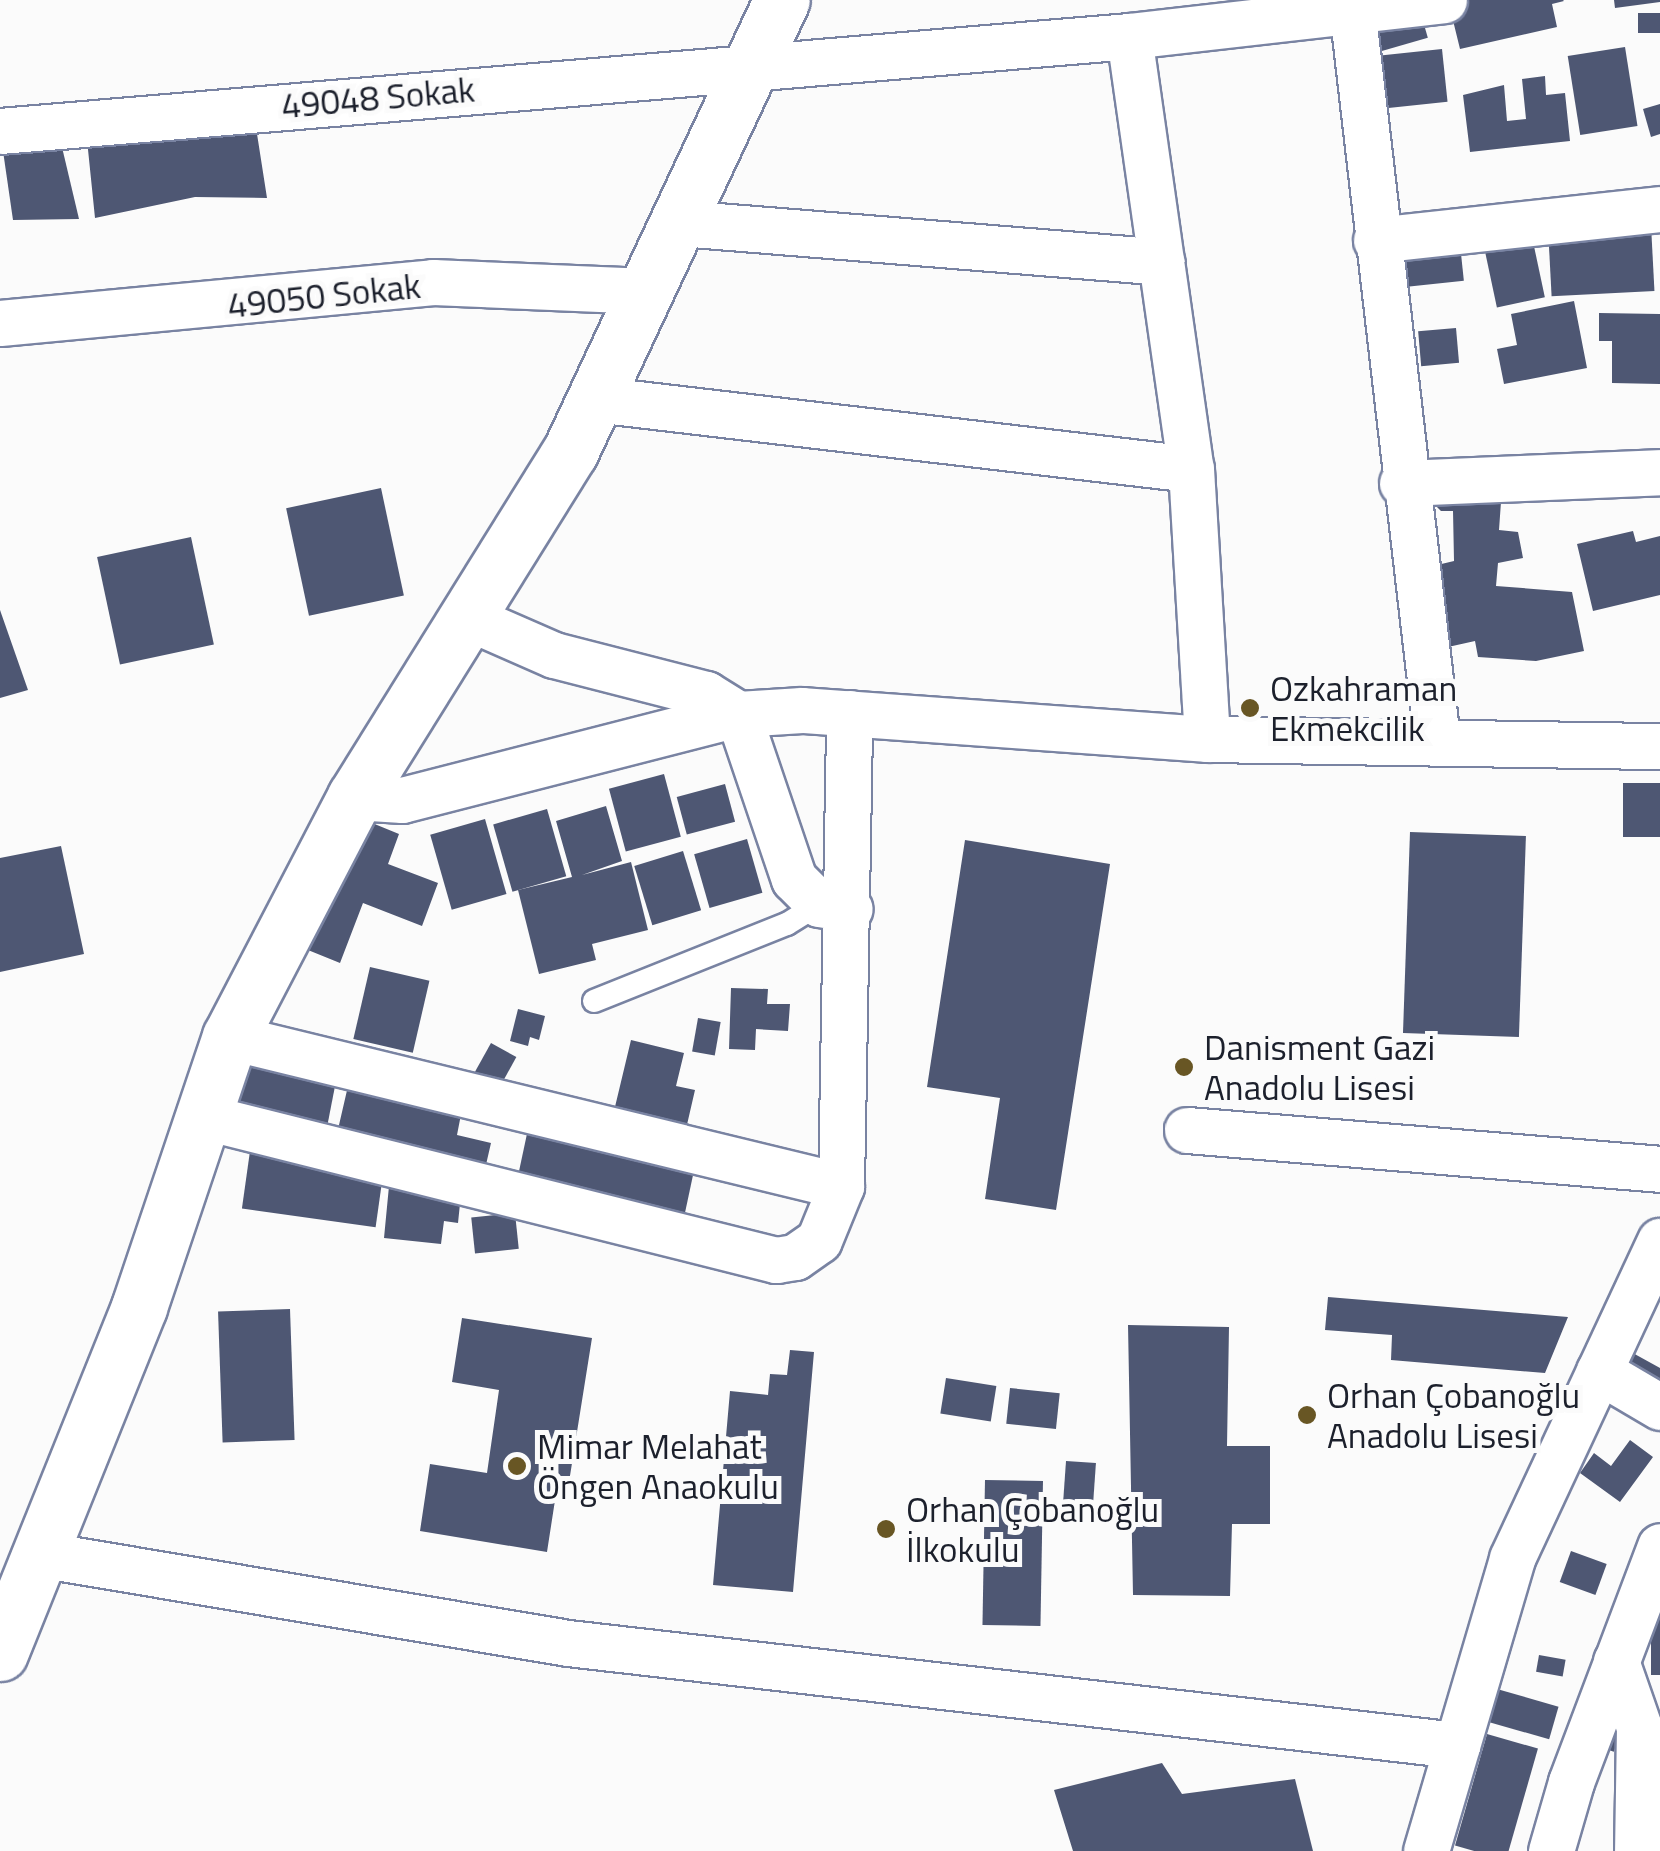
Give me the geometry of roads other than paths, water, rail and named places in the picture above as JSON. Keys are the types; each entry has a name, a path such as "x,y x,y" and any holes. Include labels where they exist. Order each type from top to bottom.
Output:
{"street":[{"path":"0,1652 138,1306 230,1037 355,797 570,452 757,63 782,0"},
{"name":"49048 Sokak","path":"0,131 757,63 1130,36 1351,6 1444,0"},
{"path":"1351,6 1402,483 1437,740"},
{"path":"1130,36 1191,469 1207,739"},
{"path":"1376,240 1660,209"},
{"path":"680,223 1161,262"},
{"name":"49050 Sokak","path":"0,324 432,282 648,291"},
{"path":"595,399 1191,469"},
{"path":"1402,483 1660,472"},
{"path":"467,616 554,655 706,694 738,714 794,880 834,906"},
{"path":"355,797 402,800 738,714 849,713 1207,739 1660,746"},
{"path":"205,1117 776,1260 795,1257 818,1240 842,1186 834,906 849,713"},
{"path":"230,1037 842,1186"},
{"path":"1187,1130 1660,1169"},
{"path":"1426,1851 1512,1558 1660,1240"},
{"path":"1599,1371 1660,1407"},
{"path":"1551,1851 1660,1546"},
{"path":"40,1554 568,1643 1457,1745"},
{"path":"1616,1661 1639,1727 1637,1851"}],"lane":[{"path":"594,1001 834,906"}],"place":[{"name":"Ozkahraman Ekmekcilik","path":"1250,708"},
{"name":"Danisment Gazi Anadolu Lisesi","path":"1184,1067"},
{"name":"Orhan Çobanoğlu Anadolu Lisesi","path":"1307,1415"},
{"name":"Mimar Melahat Öngen Anaokulu","path":"517,1466"},
{"name":"Orhan Çobanoğlu İlkokulu","path":"886,1529"}]}
